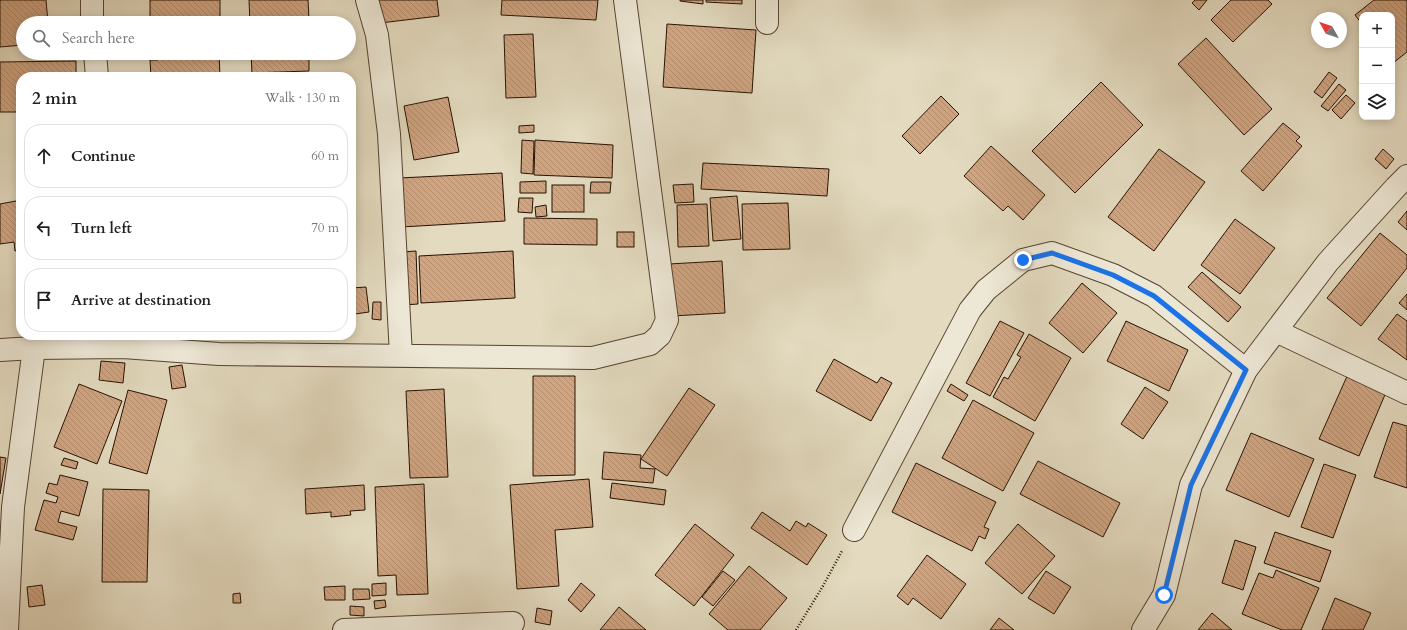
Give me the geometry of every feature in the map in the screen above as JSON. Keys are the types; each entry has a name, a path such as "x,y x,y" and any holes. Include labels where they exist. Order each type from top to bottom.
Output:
{"street":[{"path":"92,0 92,16"},
{"path":"368,0 377,35 389,134 401,355"},
{"path":"0,350 122,341 219,354 593,358 650,344 660,335 667,320 625,0"},
{"path":"767,0 767,23"},
{"path":"96,60 97,72"},
{"path":"1143,630 1164,595 1191,485 1246,370 1328,262 1407,176"},
{"path":"854,530 970,310 986,290 1023,260 1052,253 1113,275 1154,296 1246,370"},
{"path":"1276,331 1407,393"},
{"path":"7,630 13,507 34,348"},
{"path":"344,630 513,623"}],"path":[{"path":"796,630 823,586 854,530"}],"building":[{"path":"0,0 46,0 47,16 16,16 16,46 0,47"},
{"path":"150,0 220,0 220,16 150,16"},
{"path":"249,0 308,0 309,16 250,16"},
{"path":"377,0 437,0 439,16 380,23"},
{"path":"502,0 598,0 596,20 501,15"},
{"path":"703,0 703,4 680,1"},
{"path":"706,0 742,0 742,4 706,2"},
{"path":"1195,0 1207,0 1199,10 1192,3"},
{"path":"1231,0 1268,0 1272,4 1233,42 1211,20"},
{"path":"1374,0 1407,0 1407,52 1395,61 1395,12 1359,12 1359,20 1355,15"},
{"path":"667,24 756,30 752,93 663,87"},
{"path":"533,34 536,97 506,98 504,35"},
{"path":"1206,38 1272,109 1244,135 1178,64"},
{"path":"150,60 219,60 220,72 151,72"},
{"path":"251,60 309,60 309,71 252,72"},
{"path":"76,61 76,72 16,72 16,112 0,112 0,62"},
{"path":"1329,72 1337,78 1322,98 1314,92"},
{"path":"1101,82 1143,125 1075,193 1032,151"},
{"path":"1339,84 1346,90 1328,111 1321,106"},
{"path":"1346,95 1355,103 1341,119 1332,110"},
{"path":"941,96 959,114 920,154 902,136"},
{"path":"448,97 459,152 414,160 404,106"},
{"path":"1283,123 1300,137 1296,141 1302,146 1263,191 1241,171"},
{"path":"534,125 534,132 519,133 519,126"},
{"path":"522,140 534,141 533,174 521,173"},
{"path":"535,140 613,145 612,178 534,175"},
{"path":"991,146 1045,195 1023,220 1008,206 1003,211 964,176"},
{"path":"1159,149 1205,182 1154,251 1108,217"},
{"path":"1383,149 1394,159 1386,169 1375,159"},
{"path":"703,163 829,169 827,196 701,189"},
{"path":"502,173 505,221 401,227 399,178"},
{"path":"546,181 546,193 520,193 520,182"},
{"path":"591,182 611,182 610,193 590,193"},
{"path":"693,184 694,202 675,203 673,185"},
{"path":"552,185 584,185 584,212 552,212"},
{"path":"737,196 741,239 713,241 710,198"},
{"path":"519,198 533,198 532,213 518,212"},
{"path":"16,201 16,251 14,242 0,244 0,204"},
{"path":"788,203 790,249 743,250 742,204"},
{"path":"707,204 709,246 678,247 677,205"},
{"path":"546,205 547,216 536,217 535,207"},
{"path":"1407,211 1407,230 1398,222"},
{"path":"524,218 597,219 597,245 524,244"},
{"path":"1235,219 1275,248 1240,294 1201,265"},
{"path":"617,232 634,232 634,247 617,247"},
{"path":"1380,233 1407,255 1407,268 1361,326 1327,298"},
{"path":"416,251 418,304 404,305 402,252"},
{"path":"513,251 515,298 421,303 419,256"},
{"path":"722,261 725,313 672,316 669,264"},
{"path":"1202,272 1241,307 1228,322 1188,287"},
{"path":"1082,283 1117,313 1083,353 1049,323"},
{"path":"366,287 369,312 356,314 356,288"},
{"path":"1407,294 1407,310 1399,303"},
{"path":"373,302 381,302 381,320 372,319"},
{"path":"1397,314 1407,321 1407,360 1378,339"},
{"path":"1000,321 1024,333 990,396 966,383"},
{"path":"1126,321 1188,350 1169,391 1107,361"},
{"path":"1029,334 1071,358 1035,421 993,397 1004,377 1008,379 1021,357 1017,355"},
{"path":"834,359 877,383 881,377 892,383 871,421 816,391"},
{"path":"101,361 125,363 123,383 99,380"},
{"path":"182,365 186,387 172,389 169,367"},
{"path":"1348,374 1387,390 1359,456 1319,439"},
{"path":"533,376 575,376 575,475 533,476"},
{"path":"79,384 122,401 97,464 54,447"},
{"path":"951,384 968,395 964,401 947,391"},
{"path":"1145,387 1168,402 1143,439 1121,424"},
{"path":"689,388 715,405 667,476 641,459"},
{"path":"444,389 448,477 410,478 406,391"},
{"path":"128,390 167,400 147,474 109,463"},
{"path":"973,400 1034,433 1003,491 942,458"},
{"path":"1393,422 1407,426 1407,488 1374,477"},
{"path":"1251,433 1314,459 1289,517 1226,490"},
{"path":"604,452 641,455 640,468 655,469 653,483 602,479"},
{"path":"0,457 6,458 0,494"},
{"path":"64,458 78,462 76,469 61,465"},
{"path":"1038,461 1120,503 1103,537 1020,494"},
{"path":"916,463 996,502 984,527 989,529 985,539 979,536 972,551 892,512"},
{"path":"1324,464 1356,475 1333,538 1301,527"},
{"path":"60,475 88,482 79,516 61,511 58,522 77,527 73,540 35,530 44,500 56,503 58,497 46,493 49,483 57,485"},
{"path":"589,479 593,527 555,530 559,586 517,589 510,485"},
{"path":"612,483 666,490 664,505 610,498"},
{"path":"424,484 428,594 397,595 396,575 378,576 375,487"},
{"path":"364,485 365,510 350,511 351,515 331,517 331,512 306,514 305,489"},
{"path":"103,489 149,490 147,582 102,582"},
{"path":"762,512 790,531 796,521 806,527 808,523 827,535 807,565 751,528"},
{"path":"695,524 734,555 694,606 655,575"},
{"path":"1018,524 1055,556 1022,594 985,563"},
{"path":"1275,532 1331,551 1320,582 1264,563"},
{"path":"1235,540 1256,547 1243,590 1222,583"},
{"path":"927,555 966,584 941,619 913,598 908,605 897,596"},
{"path":"749,566 787,598 760,630 728,630 709,614"},
{"path":"1276,570 1319,588 1301,630 1282,630 1242,614 1259,573 1273,578"},
{"path":"723,571 735,580 713,606 702,597"},
{"path":"1046,571 1071,587 1054,614 1028,598"},
{"path":"386,583 386,595 372,596 372,584"},
{"path":"581,583 595,595 581,612 568,600"},
{"path":"42,585 45,605 29,607 27,587"},
{"path":"345,586 345,600 325,600 324,587"},
{"path":"353,589 369,589 370,599 353,600"},
{"path":"240,593 241,603 233,603 233,594"},
{"path":"1335,598 1371,613 1363,630 1322,630"},
{"path":"385,600 386,607 375,609 374,601"},
{"path":"350,606 364,607 364,616 350,615"},
{"path":"619,607 646,630 600,630"},
{"path":"537,608 552,611 550,625 535,622"},
{"path":"1212,613 1232,630 1198,630"},
{"path":"999,618 1014,630 990,630"}],"route":[{"path":"1023,260 1052,253 1113,275 1154,296 1246,370 1191,485 1164,595"}]}
